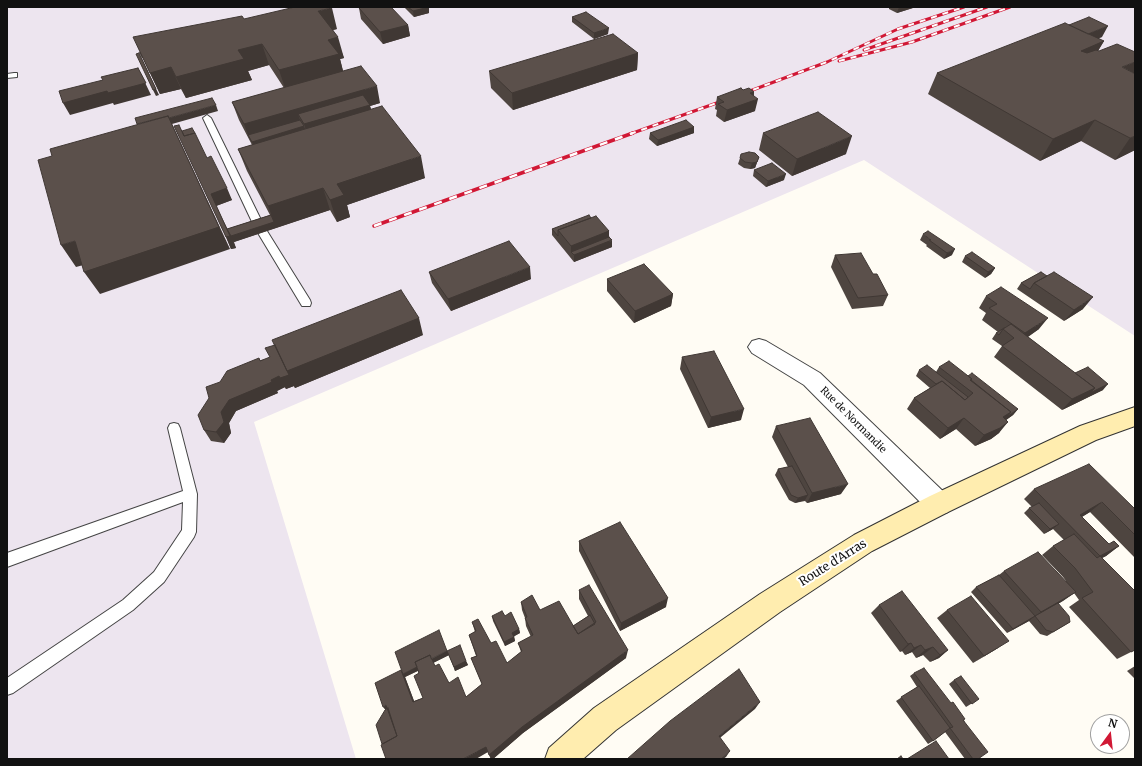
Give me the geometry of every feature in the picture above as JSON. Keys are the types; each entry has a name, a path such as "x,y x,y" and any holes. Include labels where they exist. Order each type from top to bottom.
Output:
{"main road":[{"name":"Route d'Arras","path":"560,759 604,719 770,603 863,543 939,504 1088,433 1135,416"}],"street":[{"name":"Rue de Normandie","path":"758,347 812,378 939,504"}],"lane":[{"path":"207,118 261,229 306,303"},
{"path":"7,687 128,605 159,577 189,532 190,494 174,428"},
{"path":"7,560 190,494"}],"shaded area":[{"path":"7,7 1135,7 1135,336 864,160 254,422 356,759 7,759"}],"building":[{"path":"295,7 332,8 318,11 338,37 328,40 339,54 279,70 262,44 238,50 244,59 176,77 171,67 150,73 133,37 242,16 244,19"},
{"path":"391,7 408,25 380,32 359,8"},
{"path":"408,7 429,7 413,11"},
{"path":"586,12 609,28 594,33 572,17"},
{"path":"1089,17 1108,26 1088,34 1069,25"},
{"path":"1065,23 1104,41 1081,51 1087,53 1096,50 1099,51 1117,44 1135,52 1135,62 1122,67 1135,74 1135,136 1130,138 1095,120 1053,139 937,73"},
{"path":"613,34 638,53 512,93 489,71"},
{"path":"139,53 156,89 153,90 136,54"},
{"path":"361,66 377,86 244,124 232,102"},
{"path":"138,68 146,83 108,93 107,91 63,103 59,91 103,80 101,77"},
{"path":"741,88 743,90 749,88 754,92 750,93 758,99 727,110 718,104 724,102 717,97"},
{"path":"363,95 370,105 304,124 298,114"},
{"path":"212,98 216,105 169,118 168,116 137,124 135,118"},
{"path":"382,106 421,156 337,184 344,195 330,200 323,188 268,206 238,149"},
{"path":"818,112 852,136 797,159 763,133"},
{"path":"168,116 219,227 84,272 75,241 61,245 38,160 52,156 50,149"},
{"path":"300,120 304,126 252,142 248,135"},
{"path":"686,120 694,127 658,140 650,133"},
{"path":"179,125 184,136 195,133 207,158 211,156 227,188 211,194 230,236 226,237 174,126"},
{"path":"192,128 195,133 184,136 182,131"},
{"path":"749,152 755,153 759,157 757,162 745,162 740,158 741,154"},
{"path":"772,163 786,174 768,181 754,170"},
{"path":"271,215 274,222 231,236 227,229"},
{"path":"589,215 591,218 558,230 558,236 552,229"},
{"path":"596,216 609,231 571,246 558,230"},
{"path":"928,231 955,249 947,253 923,234"},
{"path":"609,237 612,240 574,255 571,252"},
{"path":"509,241 530,267 448,299 429,272"},
{"path":"972,252 995,268 988,272 965,256"},
{"path":"861,253 873,274 877,274 888,295 858,298 835,255"},
{"path":"644,264 673,294 635,311 607,279"},
{"path":"1041,272 1047,276 1034,283 1030,289 1021,283"},
{"path":"1054,272 1093,297 1074,310 1034,283"},
{"path":"1001,287 1048,318 1025,333 989,308 997,304 986,296"},
{"path":"401,290 419,318 287,371 272,340"},
{"path":"1011,324 1095,388 1072,399 1002,346 1014,338 1003,329"},
{"path":"1004,328 999,335 996,333"},
{"path":"275,345 289,375 280,378 279,376 271,380 272,382 229,400 221,412 224,422 216,432 204,430 198,415 209,398 206,387 220,382 227,371 259,358 260,361 270,357 265,348"},
{"path":"714,351 744,409 711,417 682,357"},
{"path":"949,361 972,379 970,380 1011,412 1003,417 1008,422 1000,428 984,435 964,418 948,428 914,398 942,381 965,400 973,393 939,367"},
{"path":"927,365 968,397 965,400 942,381 936,384 919,370"},
{"path":"1088,367 1108,384 1090,393 1095,388 1075,373"},
{"path":"972,373 1018,409 1007,417 1011,412 971,380 972,379 968,376"},
{"path":"810,418 848,484 812,493 776,426"},
{"path":"1089,464 1135,509 1135,535 1102,502 1080,515 1109,544 1114,541 1119,546 1100,556 1034,489"},
{"path":"792,466 808,495 798,498 791,495 778,469"},
{"path":"1039,503 1059,524 1050,529 1029,508"},
{"path":"620,522 668,598 621,623 579,541"},
{"path":"1074,534 1097,558 1100,556 1135,591 1135,650 1131,652 1082,598 1093,592 1075,568 1053,546"},
{"path":"1038,552 1076,592 1041,612 1004,571"},
{"path":"999,575 1035,616 1013,629 976,587"},
{"path":"589,585 628,650 522,727 489,755 486,747 463,759 386,759 381,745 397,736 386,705 383,707 375,683 401,670 413,702 423,698 414,676 419,673 415,662 430,655 435,666 439,664 449,683 458,677 466,697 482,684 471,658 477,656 469,635 476,631 472,622 478,619 491,643 496,641 507,663 522,651 518,643 533,635 525,618 527,617 521,602 532,595 540,610 559,601 578,634 596,622 579,590"},
{"path":"902,591 948,650 940,655 933,647 925,650 921,645 914,648 911,643 908,644 879,605"},
{"path":"971,596 1009,641 984,656 947,610"},
{"path":"1058,603 1069,616 1070,622 1053,632 1046,630 1035,616"},
{"path":"502,611 505,616 511,612 519,629 512,633 514,637 504,642 492,616"},
{"path":"590,615 595,624 578,634 573,626"},
{"path":"439,630 447,651 431,659 430,655 415,662 417,667 403,674 395,652"},
{"path":"460,645 466,661 454,667 447,651"},
{"path":"924,668 951,703 953,702 965,719 963,720 988,752 978,759 973,759 950,728 953,727 914,673"},
{"path":"739,669 760,702 719,736 730,751 721,759 627,759 670,721"},
{"path":"961,676 979,699 972,704 954,680"},
{"path":"919,686 950,728 933,741 901,697"},
{"path":"388,708 397,736 382,744 376,725 385,710"},
{"path":"936,741 949,759 907,759"}],"railway":[{"path":"742,94 827,62 898,29 964,7"},
{"path":"864,50 987,7"},
{"path":"839,61 912,42 1010,7"},
{"path":"630,134 725,100"},
{"path":"374,226 633,133"}]}
